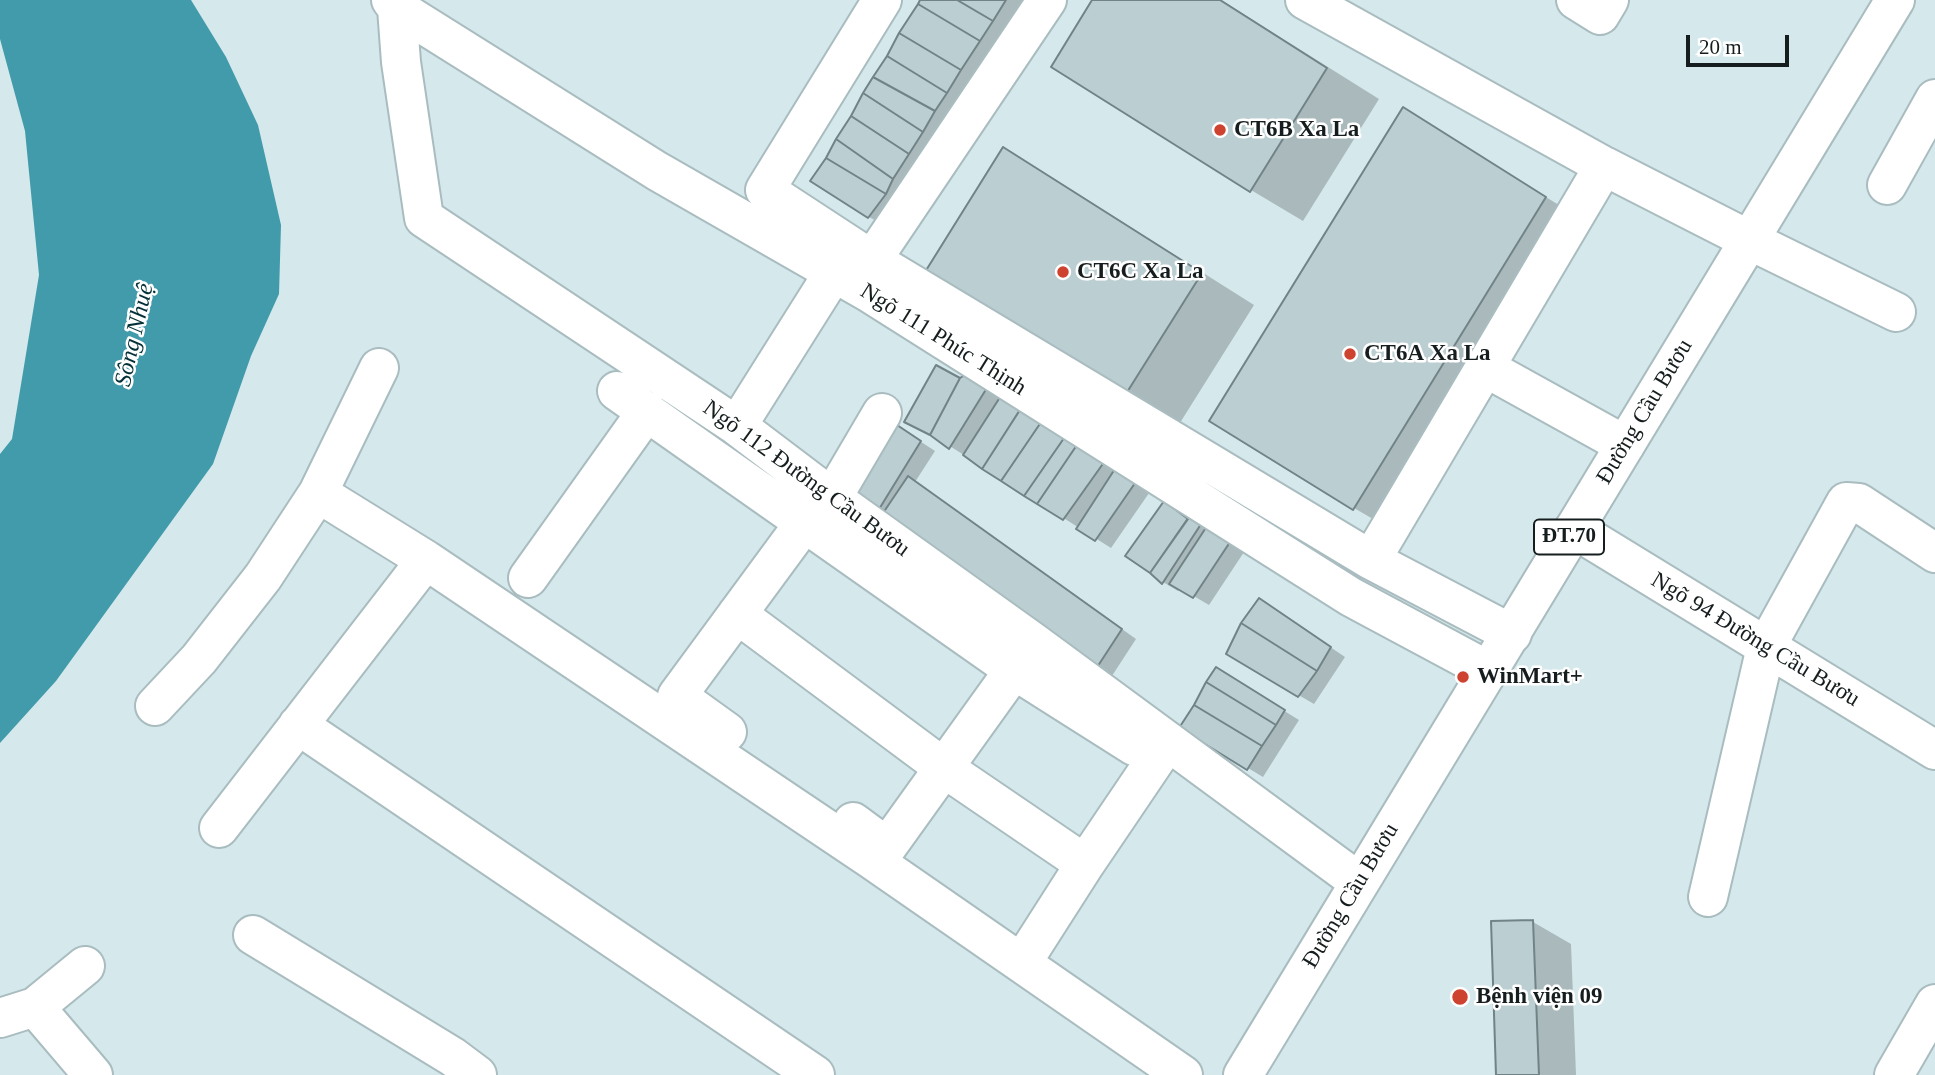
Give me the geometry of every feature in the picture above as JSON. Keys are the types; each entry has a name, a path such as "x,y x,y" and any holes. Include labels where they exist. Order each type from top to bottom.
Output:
{"main road":[{"path":"882,0 765,190 872,260 1371,560 1512,634"},
{"path":"872,260 1047,0"},
{"path":"1305,0 1604,166 1896,312"},
{"path":"1576,0 1600,15 1609,0"},
{"name":"Đường Cầu Bươu","path":"1243,1075 1895,0"},
{"name":"Ngõ 111 Phúc Thịnh","path":"394,4 657,171 834,272 1351,597 1489,671"},
{"name":"Ngõ 112 Đường Cầu Bươu","path":"394,4 425,218 737,426 819,510 1033,642 1354,891"},
{"path":"1887,185 1935,99"},
{"path":"1371,560 1604,166"},
{"path":"737,426 834,272"},
{"path":"155,706 199,659 262,577 318,493 379,368"},
{"path":"1486,368 1625,445"},
{"path":"528,578 632,401 819,510 1014,670 1354,891"},
{"path":"882,413 819,510 677,695 887,847 1014,670"},
{"path":"318,493 426,560 871,859 1183,1075"},
{"path":"1708,897 1766,647 1846,502 1859,503 1935,553"},
{"name":"Ngõ 94 Đường Cầu Bươu","path":"1574,529 1935,750"},
{"path":"219,828 426,560"},
{"path":"737,614 944,768 1085,864"},
{"path":"298,725 816,1075"},
{"path":"1030,950 1156,760"},
{"path":"253,935 453,1057 477,1075"},
{"path":"85,966 17,1013 93,1075"},
{"path":"1894,1075 1935,1004"}],"water":[{"name":"Sông Nhuệ","path":"0,0 191,0 226,57 258,125 281,225 279,294 251,356 213,464 56,681 0,743 0,454 12,439 39,275 25,131 0,39"}],"building":[{"path":"920,0 957,0 993,21 980,41 918,4"},
{"path":"957,0 1006,0 993,21"},
{"name":"CT6B Xa La","path":"1092,0 1220,0 1327,68 1250,192 1051,67"},
{"path":"918,4 980,41 961,70 899,33"},
{"path":"899,33 961,70 947,93 887,56"},
{"path":"887,56 947,93 935,111 873,77"},
{"path":"873,77 935,111 923,132 863,93"},
{"path":"863,93 923,132 909,154 851,116"},
{"name":"CT6A Xa La","path":"1403,107 1546,197 1353,510 1209,421"},
{"path":"851,116 909,154 893,179 836,139"},
{"path":"836,139 893,179 886,194 826,158"},
{"name":"CT6C Xa La","path":"1003,147 1202,273 1124,397 925,272"},
{"path":"826,158 886,194 868,218 810,181"},
{"path":"936,365 960,378 930,435 904,422"},
{"path":"970,372 990,383 949,449 930,435 960,378"},
{"path":"1004,391 1023,405 982,469 963,455"},
{"path":"1027,399 1048,412 1001,481 982,469"},
{"path":"1048,412 1071,428 1024,496 1001,481"},
{"path":"894,423 921,441 873,519 845,499"},
{"path":"1071,428 1083,436 1037,504 1024,496"},
{"path":"1083,436 1112,451 1063,520 1037,504"},
{"path":"1122,458 1142,473 1095,541 1076,529"},
{"path":"908,476 1122,629 1092,675 879,519"},
{"path":"1164,501 1188,519 1150,573 1125,556"},
{"path":"1193,511 1205,518 1162,584 1150,573"},
{"path":"1211,520 1234,536 1193,598 1169,584"},
{"path":"1259,598 1331,647 1317,671 1241,623"},
{"path":"1241,623 1317,671 1298,697 1226,654"},
{"path":"1216,667 1285,710 1276,725 1206,682"},
{"path":"1206,682 1276,725 1262,746 1194,705"},
{"path":"1194,705 1262,746 1247,770 1179,728"},
{"path":"1533,920 1539,1075 1496,1075 1491,921"}],"place":[{"name":"CT6B Xa La","path":"1220,130"},
{"name":"CT6C Xa La","path":"1063,272"},
{"name":"CT6A Xa La","path":"1350,354"},
{"name":"WinMart+","path":"1463,677"},
{"name":"Bệnh viện 09","path":"1460,997"}]}
